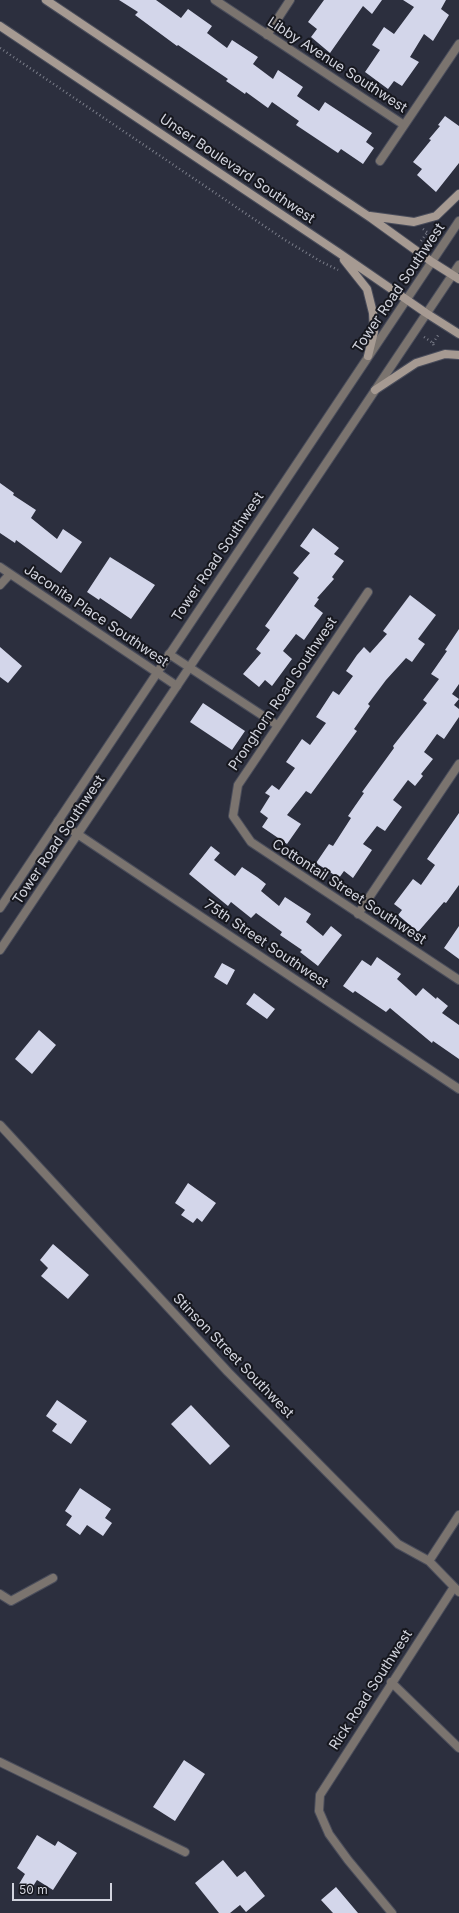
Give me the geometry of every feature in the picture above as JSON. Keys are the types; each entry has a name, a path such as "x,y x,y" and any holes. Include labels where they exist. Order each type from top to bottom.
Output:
{"main road":[{"path":"46,0 456,277"},
{"name":"Unser Boulevard Southwest","path":"0,26 339,253 406,300 459,334"},
{"path":"367,216 392,221 414,222 436,216 459,194"},
{"path":"339,253 367,289 373,313 374,332 368,356"},
{"path":"375,390 416,363 446,354 459,355"}],"street":[{"name":"Libby Avenue Southwest","path":"215,0 404,125"},
{"path":"267,35 290,0"},
{"path":"380,161 459,44"},
{"name":"Tower Road Southwest","path":"0,908 459,221"},
{"name":"Tower Road Southwest","path":"0,950 426,313 456,277 459,266"},
{"name":"Jaconita Place Southwest","path":"0,567 177,686"},
{"path":"0,585 10,574"},
{"name":"Pronghorn Road Southwest","path":"233,816 238,785 368,592"},
{"path":"169,654 277,725"},
{"path":"358,914 459,764"},
{"name":"Cottontail Street Southwest","path":"233,816 250,842 459,980"},
{"name":"75th Street Southwest","path":"58,821 459,1089"},
{"name":"Stinson Street Southwest","path":"0,1124 222,1366 398,1544 429,1561 456,1589"},
{"path":"429,1561 459,1515"},
{"path":"0,1594 11,1601 53,1578"},
{"name":"Rick Road Southwest","path":"392,1913 344,1855 329,1834 319,1811 320,1795 392,1682 456,1589"},
{"path":"392,1682 459,1748"},
{"path":"0,1762 185,1852"}],"path":[{"path":"0,48 285,240 320,261 345,273"},
{"path":"421,228 436,238"},
{"path":"422,241 427,233"},
{"path":"433,344 439,334"},
{"path":"424,337 433,344 435,350"}],"building":[{"path":"119,0 156,0 181,18 188,9 212,26 207,33 227,48 232,40 258,57 253,64 273,79 278,70 303,87 297,96 319,111 325,102 372,133 366,142 374,148 363,164 341,149 338,153 296,125 299,121 272,102 268,108 246,92 245,94 226,81 228,79 178,45 177,46 135,15 138,12"},
{"path":"324,0 382,0 372,14 363,6 330,53 311,37 317,29 308,22"},
{"path":"403,0 446,0 441,9 449,15 433,41 424,34 410,57 419,62 402,86 394,81 388,89 365,72 380,50 372,45 384,27 394,34 414,7"},
{"path":"445,116 459,126 459,163 436,192 417,175 422,169 413,162 431,140 429,139 440,126 438,125"},
{"path":"0,483 14,493 13,495 36,510 31,518 57,539 63,529 82,542 61,573 16,540 15,543 0,533"},
{"path":"313,528 339,548 334,554 344,561 332,577 334,579 317,598 319,599 314,606 323,613 304,640 296,634 283,651 292,659 272,686 265,680 259,687 243,674 261,653 256,649 270,630 265,626 299,578 293,573 310,553 300,546"},
{"path":"110,557 155,585 131,619 100,598 99,600 87,592"},
{"path":"410,595 436,615 418,639 425,644 412,662 406,658 386,680 368,704 370,706 354,729 357,731 311,794 306,791 287,815 301,824 287,844 262,827 268,818 260,812 270,796 265,793 272,785 279,790 295,768 286,762 302,739 310,745 326,723 316,717 333,691 339,695 353,676 346,671 364,647 370,653 387,634 383,631"},
{"path":"459,629 459,684 452,694 459,699 454,705 459,709 459,717 444,739 437,734 424,752 433,759 421,774 423,776 415,786 408,780 393,800 402,807 385,831 377,826 363,844 372,850 353,878 344,871 339,878 316,863 329,844 333,846 351,818 348,816 364,793 362,792 394,748 393,746 427,703 423,700 439,679 431,674 447,651 445,650"},
{"path":"0,647 22,666 8,683 0,677"},
{"path":"203,703 245,731 232,750 190,722"},
{"path":"459,813 459,885 446,903 444,902 418,932 398,915 402,910 394,904 413,879 421,885 435,865 427,859"},
{"path":"211,846 220,853 214,860 235,876 242,867 257,877 266,884 261,891 279,906 285,897 311,914 306,922 323,936 331,926 342,935 318,966 300,952 302,950 280,935 282,932 256,913 251,918 231,902 228,906 189,874"},
{"path":"459,926 459,959 444,948"},
{"path":"377,957 401,974 397,979 416,996 423,988 436,999 437,997 448,1006 442,1013 459,1025 459,1059 433,1041 432,1043 390,1008 386,1012 355,991 353,993 343,986 362,960 371,966"},
{"path":"222,963 235,970 227,985 214,977"},
{"path":"254,993 275,1009 267,1019 246,1004"},
{"path":"39,1030 56,1045 32,1074 15,1059"},
{"path":"188,1183 216,1203 202,1222 197,1218 193,1223 181,1215 185,1210 175,1203"},
{"path":"53,1244 89,1275 68,1299 41,1276 48,1268 40,1260"},
{"path":"57,1400 87,1421 71,1444 52,1431 57,1424 46,1416"},
{"path":"191,1405 230,1446 210,1465 171,1424"},
{"path":"80,1488 111,1509 105,1518 112,1523 103,1536 87,1525 80,1535 66,1525 72,1516 65,1511"},
{"path":"184,1760 205,1774 175,1821 153,1807"},
{"path":"37,1835 55,1846 58,1841 77,1853 53,1890 37,1880 30,1891 19,1884 25,1874 17,1868"},
{"path":"223,1860 237,1877 245,1871 265,1896 246,1912 240,1905 230,1913 219,1913 195,1883"},
{"path":"336,1887 358,1913 333,1913 321,1900"}]}
